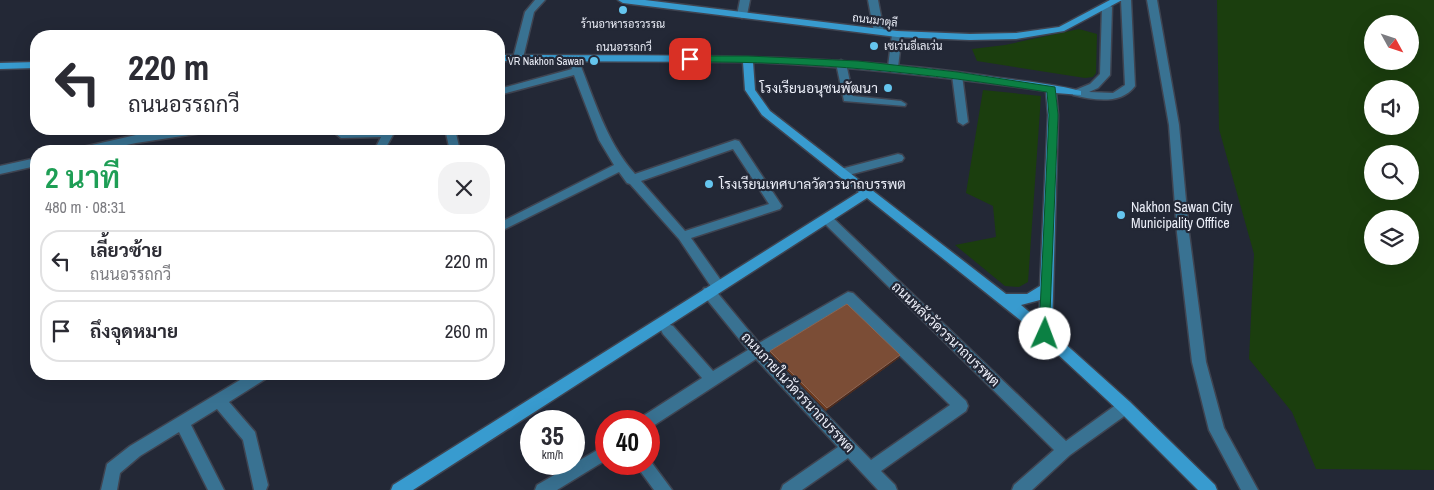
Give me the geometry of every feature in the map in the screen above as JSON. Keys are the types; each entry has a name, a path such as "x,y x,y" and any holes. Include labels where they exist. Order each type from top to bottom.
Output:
{"street":[{"path":"518,58 530,12 540,0"},
{"name":"ถนนมาตุลี","path":"623,0 671,3 742,15 897,34 1016,36 1061,29 1107,7 1117,0"},
{"path":"742,15 745,0"},
{"path":"873,0 880,32"},
{"path":"1077,93 1115,96 1127,90 1130,86 1126,0"},
{"path":"1152,0 1174,124 1183,233 1199,362 1217,430 1250,490"},
{"path":"1077,93 1094,86 1106,75 1107,7"},
{"path":"893,67 897,34"},
{"name":"ถนนอรรถกวี","path":"505,58 748,59 841,63 957,75 1077,93"},
{"name":"ถนนภายในวัดวรนาถบรรพต","path":"573,59 605,140 631,180 683,236 714,289 758,352 889,490"},
{"path":"748,59 750,90 766,113 1004,299 1125,407 1209,490"},
{"path":"841,63 848,99 901,104"},
{"path":"0,66 30,65"},
{"path":"505,90 578,71"},
{"path":"957,75 963,122"},
{"path":"1045,334 1053,115 1052,89"},
{"path":"110,145 162,135"},
{"path":"631,180 734,144 776,206 683,236"},
{"path":"841,173 898,158"},
{"path":"0,170 30,163"},
{"path":"505,225 622,166"},
{"path":"399,490 866,193"},
{"name":"ถนนหลังวัดวรนาถบรรพต","path":"826,218 1065,450"},
{"path":"1004,299 1022,301 1035,298 1046,289"},
{"path":"660,413 711,379 848,297 961,406 870,470"},
{"path":"668,330 711,379"},
{"path":"109,490 113,469 135,451 252,380"},
{"path":"219,400 250,437 260,485"},
{"path":"1020,490 1065,450 1125,407"},
{"path":"182,423 216,490"},
{"path":"789,490 850,448"},
{"path":"544,490 595,459"},
{"path":"1238,470 1243,490"},
{"path":"652,475 664,490"}],"green space":[{"path":"1217,0 1434,0 1434,470 1316,469 1292,412 1249,359 1254,254 1219,129"},
{"path":"1079,29 1097,34 1096,73 1093,77 1085,78 977,61 972,49 1005,45"},
{"path":"983,90 1041,96 1028,282 1019,287 1005,286 955,245 996,237 993,206 966,193"}],"building":[{"path":"847,304 900,355 827,408 770,351"}],"place":[{"name":"ร้านอาหารอรวรรณ","path":"623,10"},
{"name":"เซเว่นอีเลเว่น","path":"874,46"},
{"name":"VR Nakhon Sawan","path":"594,61"},
{"name":"โรงเรียนอนุชนพัฒนา","path":"888,88"},
{"name":"โรงเรียนเทศบาลวัดวรนาถบรรพต","path":"709,184"},
{"name":"Nakhon Sawan City Municipality Offfice","path":"1121,215"}],"route":[{"path":"690,59 748,59 858,64 957,75 1052,89 1053,115 1045,334"}]}
